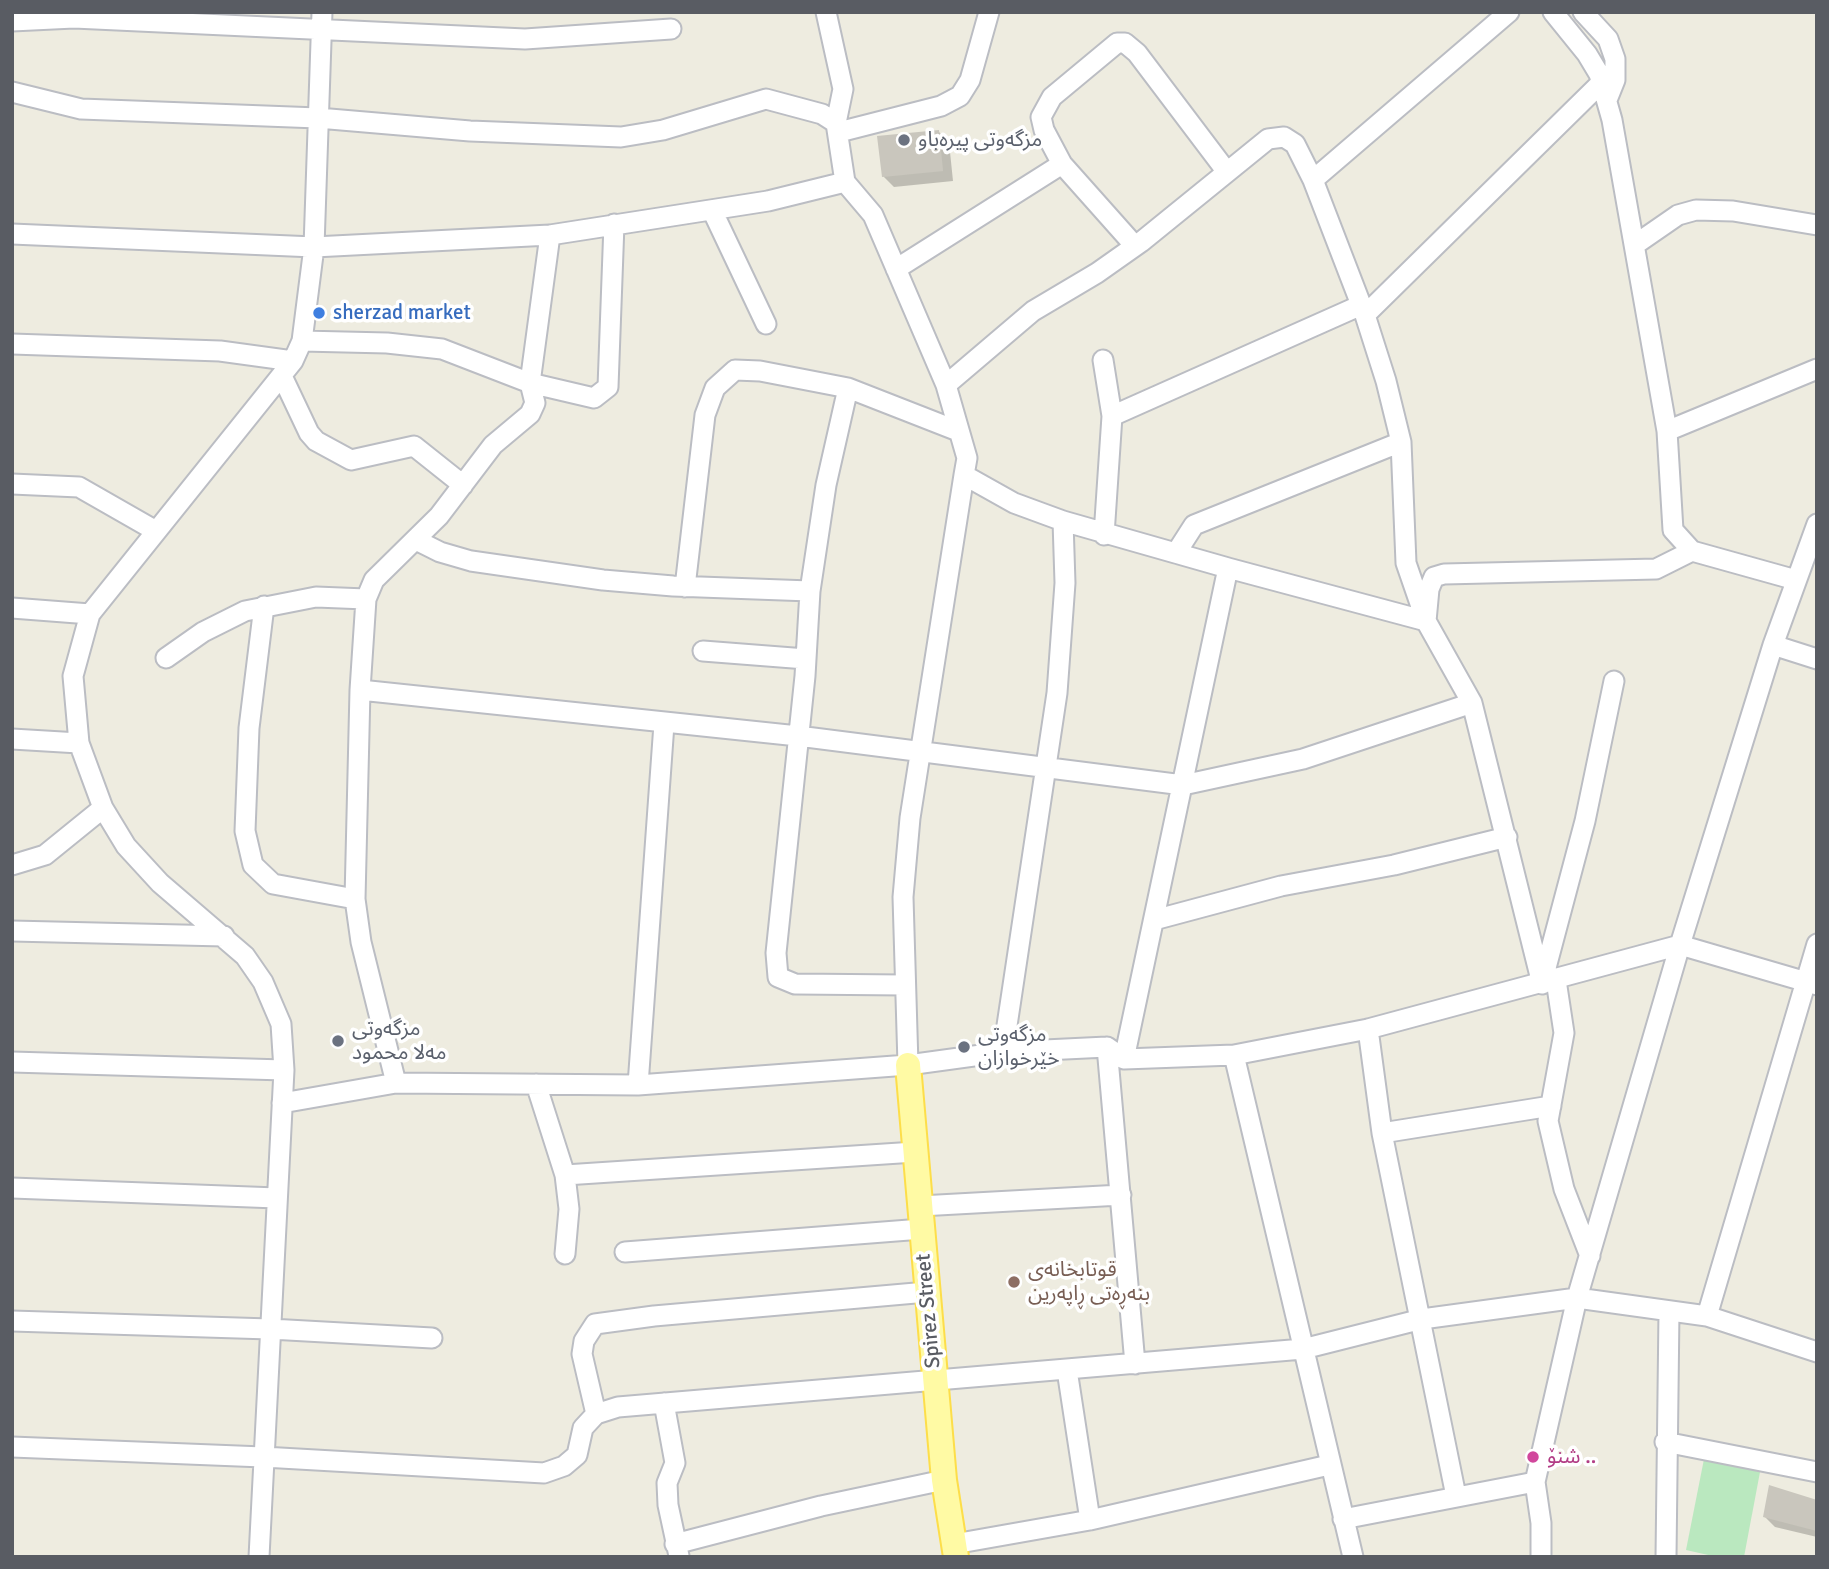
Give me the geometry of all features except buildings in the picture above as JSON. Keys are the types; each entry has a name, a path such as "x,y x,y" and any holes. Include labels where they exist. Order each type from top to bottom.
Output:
{"main road":[{"name":"Spirez Street","path":"908,1065 944,1480 955,1550"}],"street":[{"path":"826,12 843,89 837,127 845,182 873,215 946,385 967,458 910,818 904,897 908,1065"},
{"path":"837,127 941,106 960,96 970,80 989,12"},
{"path":"1313,180 1509,12"},
{"path":"1553,12 1587,54 1602,82 1605,105 1612,120 1667,431 1673,530 1692,551 1796,580"},
{"path":"1583,12 1608,39 1615,59 1615,80 1605,105"},
{"path":"12,21 74,18 322,22 524,39 671,29"},
{"path":"259,1557 284,1070 281,1024 263,982 245,956 160,883 126,846 103,808 79,743 72,676 90,614 288,368 302,341 314,247 322,22"},
{"path":"1135,246 1062,164 1044,130 1041,117 1052,97 1109,47 1125,43 1166,88 1227,172"},
{"path":"1112,415 1362,311 1602,82"},
{"path":"12,92 81,108 318,118 470,131 621,137 663,130 766,99 822,114 837,127"},
{"path":"946,385 1032,311 1097,273 1135,246 1268,139 1284,137 1295,144 1313,180 1362,311 1401,442 1406,563 1426,621 1472,703 1507,837 1564,1033 1548,1121 1564,1189 1590,1256"},
{"path":"896,269 1062,164"},
{"path":"12,234 314,247 550,235 712,210 845,182"},
{"path":"712,210 766,324"},
{"path":"1636,244 1678,215 1696,210 1733,211 1817,225"},
{"path":"302,341 387,343 442,349 530,383 594,398 608,387 614,224"},
{"path":"396,1083 361,942 355,899 359,690 366,600 374,580 416,540 493,446 530,414 535,403 530,383 550,235"},
{"path":"12,344 220,351 288,368"},
{"path":"1103,360 1112,415 1104,535"},
{"path":"288,368 309,433 316,441 351,460 414,446 463,485"},
{"path":"1667,431 1817,369"},
{"path":"685,587 705,415 715,388 734,370 760,371 848,388 958,431"},
{"path":"848,388 826,485 810,592 806,659 776,953 778,977 795,984 904,985"},
{"path":"1176,553 1194,525 1401,442"},
{"path":"964,475 1014,503 1104,535 1426,621"},
{"path":"12,484 79,487 156,531"},
{"path":"1003,1052 1060,652 1065,583 1063,522"},
{"path":"1541,1557 1541,1523 1535,1482 1577,1298 1680,945 1773,645 1817,524"},
{"path":"416,540 440,552 471,561 603,580 685,587 810,592"},
{"path":"1426,621 1429,589 1434,577 1444,574 1656,569 1692,551"},
{"path":"1124,1059 1228,568"},
{"path":"166,658 223,621 264,606 316,597 366,600"},
{"path":"264,606 249,727 245,831 253,865 273,884 355,899"},
{"path":"12,608 90,614"},
{"path":"1773,645 1817,659"},
{"path":"703,651 806,659"},
{"path":"1549,982 1614,681"},
{"path":"359,690 798,736 1044,765 1183,785 1303,759 1472,703"},
{"path":"638,1085 664,724"},
{"path":"12,739 79,743"},
{"path":"12,865 45,855 103,808"},
{"path":"1154,920 1282,886 1394,865 1507,837"},
{"path":"12,931 224,936"},
{"path":"1707,1315 1811,983 1817,944"},
{"path":"282,1103 396,1083 638,1085 908,1065 1003,1052 1107,1047 1124,1059 1234,1055 1368,1029 1680,945 1811,983"},
{"path":"1368,1029 1382,1133 1456,1496"},
{"path":"1107,1047 1135,1364"},
{"path":"1234,1055 1329,1465 1353,1557"},
{"path":"12,1062 284,1070"},
{"path":"536,1084 565,1175 569,1209 565,1254"},
{"path":"1382,1133 1551,1106"},
{"path":"565,1175 915,1152"},
{"path":"12,1188 277,1198"},
{"path":"625,1252 1121,1195"},
{"path":"596,1414 582,1354 584,1340 595,1324 654,1315 927,1292"},
{"path":"12,1447 263,1457 544,1473 564,1466 577,1455 583,1429 596,1414 618,1407 1303,1349 1422,1319 1577,1298 1707,1315 1817,1352"},
{"path":"1666,1557 1665,1442 1670,1311"},
{"path":"12,1321 270,1329 432,1338"},
{"path":"1067,1370 1090,1520"},
{"path":"664,1403 675,1464 667,1483 668,1505 677,1551 821,1506 944,1480"},
{"path":"1665,1442 1817,1472"},
{"path":"955,1550 1329,1465"},
{"path":"1343,1519 1535,1482"}],"green space":[{"path":"1704,1459 1760,1472 1744,1557 1717,1557 1686,1550"}],"place":[{"name":"مزگەوتی پیرەباو","path":"904,140"},
{"name":"sherzad market","path":"319,313"},
{"name":"مزگه‌وتی مه‌لا محمود","path":"338,1041"},
{"name":"مزگەوتی خێرخوازان","path":"964,1047"},
{"name":"قوتابخانەی بنەڕەتی ڕاپەرین","path":"1014,1282"},
{"name":"شنۆ ..","path":"1533,1457"}]}
